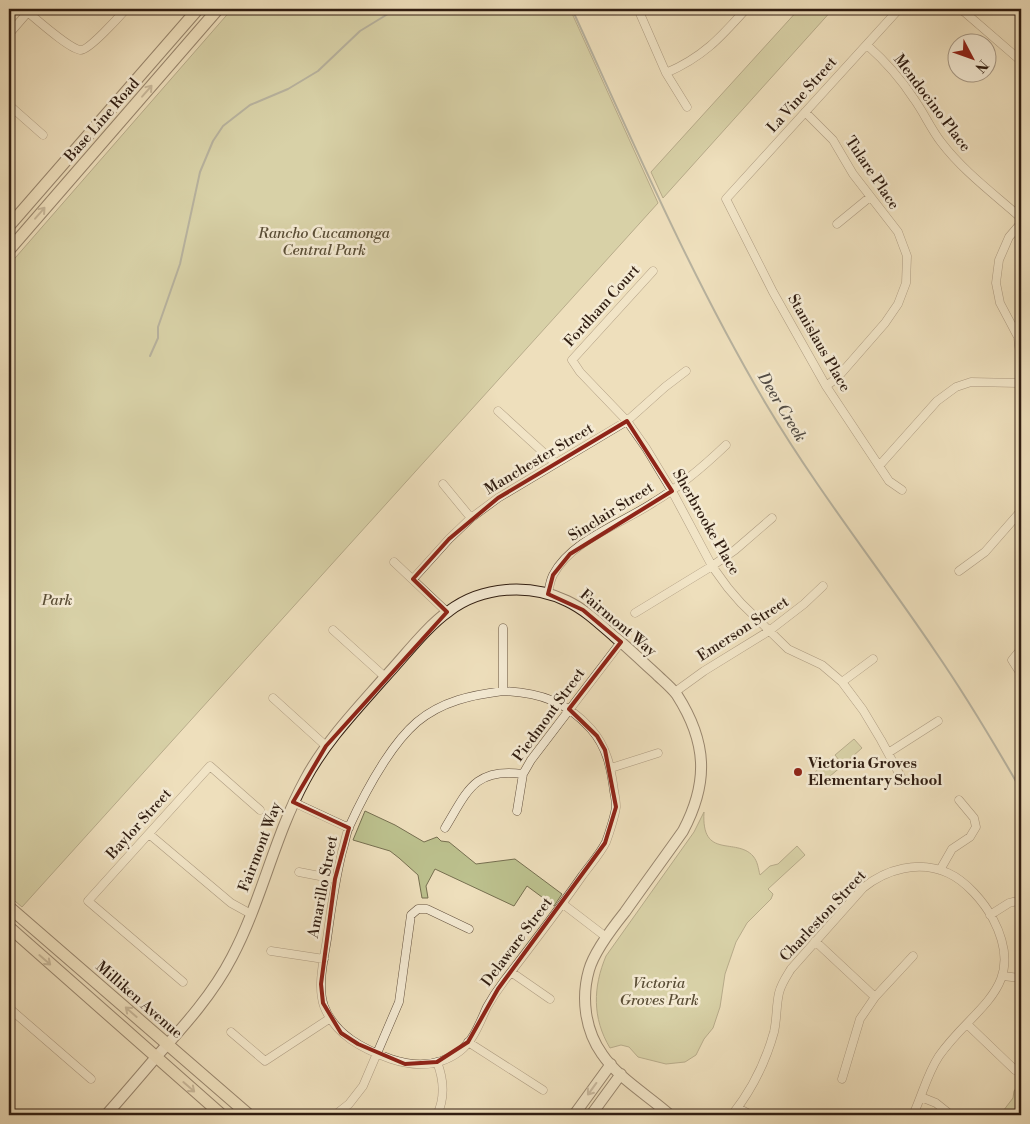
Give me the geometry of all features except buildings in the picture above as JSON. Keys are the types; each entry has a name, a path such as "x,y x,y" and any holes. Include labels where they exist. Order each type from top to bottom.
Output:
{"main road":[{"name":"Base Line Road","path":"9,226 198,9"},
{"name":"Base Line Road","path":"9,250 218,9"},
{"name":"Milliken Avenue","path":"9,907 248,1115"},
{"name":"Milliken Avenue","path":"9,927 222,1115"}],"street":[{"path":"9,34 26,10 71,47 81,50 90,47 98,36 112,25 126,9"},
{"path":"638,9 666,73 687,108"},
{"path":"666,73 700,56 724,34 746,9"},
{"name":"La Vine Street","path":"726,200 899,9"},
{"path":"961,9 1021,61"},
{"name":"Mendocino Place","path":"867,44 900,79 940,141 959,163 1021,218"},
{"path":"9,105 43,135"},
{"name":"Tulare Place","path":"805,112 834,140 853,174 898,232 907,256 906,283 898,304 885,323 837,378 826,386"},
{"path":"837,224 870,197"},
{"name":"Stanislaus Place","path":"726,200 773,292 826,386 889,481 902,490"},
{"path":"1021,222 1009,237 999,260 996,283 1000,303 1018,338 1021,419"},
{"name":"Fordham Court","path":"572,360 653,271"},
{"name":"Sherbrooke Place","path":"572,360 580,372 627,421 646,448 672,491 712,566 741,603 788,650 822,665 842,682 863,710 901,777"},
{"name":"Manchester Street","path":"413,579 471,518 498,498 627,421 686,371"},
{"path":"879,466 906,438 937,401 956,387 971,382 1021,383"},
{"path":"498,411 555,463"},
{"name":"Sinclair Street","path":"548,594 553,575 570,554 594,537 672,491 726,445"},
{"path":"443,484 471,518"},
{"path":"959,570 985,552 1021,511"},
{"path":"635,613 712,566 735,550 772,518"},
{"path":"394,562 447,612"},
{"name":"Emerson Street","path":"675,692 704,670 769,631 804,604 823,586"},
{"name":"Fairmont Way","path":"106,1115 168,1045 216,985 232,958 251,914 293,802 326,746 385,678 447,612 473,596 497,591 524,589 566,600 583,610 675,692 690,718 700,751 702,770 697,800 683,831 606,937 589,968 584,991 585,1011 592,1037 601,1054 621,1074 670,1115"},
{"path":"503,628 504,691"},
{"path":"334,630 385,678"},
{"name":"Piedmont Street","path":"517,811 523,774 531,760 620,642"},
{"path":"1021,650 1012,660 1021,674"},
{"path":"842,682 873,659"},
{"name":"Amarillo Street","path":"378,1054 341,1033 330,1019 323,1003 321,984 335,879 349,828 375,776 403,735 432,711 447,703 475,695 504,691 538,695 555,700 569,709"},
{"path":"273,698 326,746"},
{"name":"Delaware Street","path":"378,1054 405,1064 420,1065 437,1062 461,1050 480,1025 488,1006 511,972 563,904 605,843 616,807 611,768 605,750 597,736 569,709"},
{"path":"888,753 938,721"},
{"path":"611,768 658,753"},
{"name":"Baylor Street","path":"183,982 88,902 210,766 260,810"},
{"path":"446,828 472,785 494,773 509,772 523,774"},
{"path":"913,1115 938,1058 990,998 1003,976 1003,944 990,915 970,890 950,874 940,870 952,849 970,837 976,827 974,818 959,800"},
{"path":"293,802 349,828"},
{"path":"149,834 230,903 251,914"},
{"name":"Charleston Street","path":"732,1115 748,1092 770,1045 775,1028 782,982 791,969 863,888 876,877 898,869 917,867 940,870"},
{"path":"299,872 335,879"},
{"path":"990,915 1009,903 1021,900"},
{"path":"563,904 606,937"},
{"path":"335,1115 349,1104 363,1086 400,1002 411,915 418,909 427,909 469,929"},
{"path":"815,941 874,997"},
{"path":"271,951 324,959"},
{"path":"842,1078 860,1019 874,997 913,956"},
{"path":"511,972 550,999"},
{"path":"1003,976 1021,978"},
{"path":"9,1008 91,1079"},
{"path":"231,1032 265,1061 330,1019"},
{"path":"967,1024 1015,1070"},
{"path":"468,1042 543,1090"},
{"path":"437,1062 442,1075 441,1106 438,1115"},
{"path":"574,1115 611,1064"},
{"path":"591,1115 621,1074"},
{"path":"921,1097 936,1103 951,1115"},
{"path":"738,1108 751,1115"}],"highlighted area":[{"path":"627,421 672,491 570,554 553,575 548,594 583,610 621,642 569,709 597,736 605,750 616,807 605,843 498,989 468,1042 437,1062 405,1064 358,1044 341,1033 323,1003 321,984 335,879 349,828 293,802 326,746 447,612 413,579 449,539 498,498"}],"green space":[{"name":"Rancho Cucamonga Central Park","path":"232,9 570,9 658,203 22,907 9,896 9,265"},
{"path":"799,9 833,9 663,198 651,172"},
{"path":"854,739 862,748 843,765 835,755"},
{"path":"833,756 842,766 823,782 814,773"},
{"path":"365,811 395,825 424,842 437,837 441,841 449,842 476,864 515,859 562,894 554,906 527,886 514,906 435,869 426,886 428,898 422,898 418,875 399,858 390,851 353,840"},
{"name":"Victoria Groves Park","path":"704,812 708,836 714,842 738,848 753,856 760,875 770,866 778,864 797,846 805,855 768,889 773,894 771,899 747,923 736,942 725,974 720,1007 713,1028 704,1039 696,1055 685,1062 666,1064 638,1057 629,1047 621,1045 610,1048 604,1037 597,1014 597,991 606,956 694,832"},
{"path":"1021,1081 1021,1112 1019,1115 1000,1115 1013,1098 1014,1091"}],"waterway":[{"path":"150,356 158,338 158,327 180,264 200,172 213,141 223,126 250,105 288,89 318,71 360,31 396,9"},
{"name":"Deer Creek","path":"572,9 640,159 688,258 766,404 827,498 946,668 980,720 1021,790"}],"place":[{"name":"Victoria Groves Elementary School","path":"798,772"}],"park label":[{"name":"Park","path":"57,600"}]}
